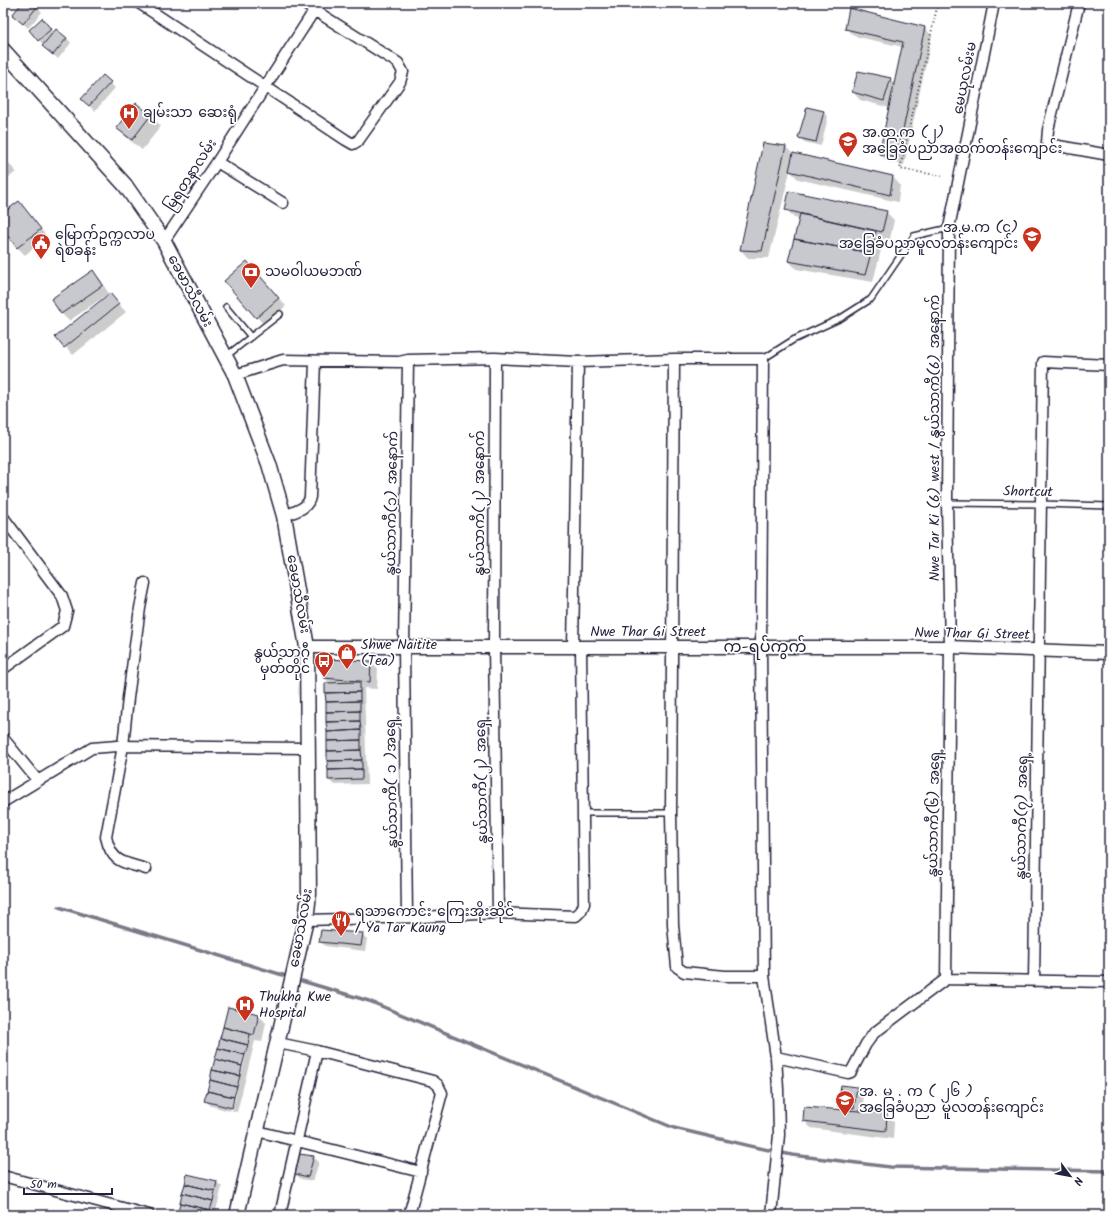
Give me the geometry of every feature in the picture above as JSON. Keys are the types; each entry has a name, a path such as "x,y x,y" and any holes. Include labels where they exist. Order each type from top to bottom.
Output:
{"main road":[{"name":"ခေမာသီလမ်း","path":"3,50 125,186 164,241 234,375 269,464 284,516 307,647 309,894 306,920 237,1215"}],"street":[{"path":"138,3 353,144 358,141 400,82 402,72 398,63 316,7 303,3"},
{"name":"မေယုလမ်းမ","path":"949,228 994,3"},
{"path":"1079,3 1048,130 1047,142 1053,145 1109,155"},
{"name":"မြရတနာလမ်း","path":"164,241 217,162 316,7"},
{"path":"217,162 282,203"},
{"name":"Nwe Tar Ki (6) west / နွယ်သာကီ(6) အနောက်","path":"949,228 947,503 950,647"},
{"path":"234,375 283,360 399,362 408,360 494,358 578,362 674,359 763,359 761,646 764,976 776,1057 779,1135 771,1215"},
{"name":"နွယ်သာကီ(၂) အနောက်","path":"494,358 494,647"},
{"path":"674,359 672,813 673,925 677,967 684,972 726,976 764,976"},
{"name":"နွယ်သာကီ(၁) အနောက်","path":"404,647 408,360"},
{"path":"284,516 306,506 309,502 315,361"},
{"path":"306,920 498,913 576,916 581,911 584,904 584,813 577,647 578,362"},
{"name":"နွယ်သာကီ(၇) အရှေ့","path":"1034,981 1043,362 1109,365"},
{"path":"3,517 62,596 67,611 63,626 3,669"},
{"path":"145,583 106,837 108,847 118,860 146,869"},
{"name":"Nwe Thar Gi Street","path":"307,647 950,647 1109,653"},
{"name":"နွယ်သာကီ( ၁ )အရှေ့","path":"404,647 407,917"},
{"name":"နွယ်သာကီ(၂) အရှေ့","path":"494,647 498,913"},
{"name":"နွယ်သာကီ(၆) အရှေ့","path":"946,979 950,647"},
{"path":"3,738 38,781"},
{"path":"3,802 92,748 120,746 308,748"},
{"path":"776,1057 848,1073 851,1072 866,1044 874,1033 946,979 1109,982"},
{"path":"278,1043 317,1051 433,1081 438,1085 442,1093 409,1215"},
{"path":"280,1215 317,1051"},
{"path":"257,1131 421,1172"},
{"path":"3,1176 149,1215"}],"lane":[{"path":"763,359 793,340 841,318 871,299 914,236 949,228"},
{"path":"226,306 251,337"},
{"path":"225,357 280,314"},
{"name":"Shortcut","path":"947,503 1109,506"},
{"path":"584,813 672,813"}],"path":[{"path":"938,3 900,169 943,176"}],"building":[{"path":"22,3 34,3 38,6 23,24 12,15"},
{"name":"အ.ထ.က (၂) အခြေခံပညာအထက်တန်းကျောင်း","path":"849,8 925,27 897,158 879,154 903,42 845,29"},
{"path":"42,18 51,29 38,41 29,30"},
{"path":"56,29 67,38 53,55 42,46"},
{"path":"858,71 891,78 884,101 852,92"},
{"path":"103,75 111,82 89,106 81,99"},
{"name":"ချမ်းသာ ဆေးရုံ","path":"136,103 151,115 132,140 116,128"},
{"path":"807,107 824,111 816,142 798,138"},
{"path":"763,143 786,146 762,251 740,250"},
{"path":"793,153 893,176 890,195 789,171"},
{"path":"789,191 887,211 882,232 785,210"},
{"path":"19,201 41,229 17,248 3,230 3,213"},
{"path":"800,214 876,231 871,253 794,239"},
{"path":"794,239 871,253 865,275 788,261"},
{"name":"သမဝါယမဘဏ်","path":"247,261 279,298 256,318 224,281"},
{"path":"93,270 103,285 61,314 51,299"},
{"path":"110,293 119,304 64,348 55,337"},
{"name":"Shwe Naitite (Tea)","path":"325,659 371,661 370,682 324,678"},
{"path":"360,682 360,692 325,693 325,683"},
{"path":"360,692 360,701 326,702 325,693"},
{"path":"360,701 360,711 326,712 326,702"},
{"path":"360,711 360,721 326,722 326,712"},
{"path":"360,721 361,730 327,732 326,722"},
{"path":"361,730 361,740 327,741 327,732"},
{"path":"361,740 361,750 327,751 327,741"},
{"path":"361,750 362,760 327,761 327,751"},
{"path":"362,760 362,769 328,770 327,761"},
{"path":"362,769 362,779 328,780 328,770"},
{"name":"ရသာကောင်း ကြေးအိုးဆိုင် / Ya Tar Kaung","path":"321,930 363,933 361,946 319,942"},
{"path":"228,1007 259,1014 254,1035 223,1027"},
{"path":"223,1027 250,1034 248,1045 220,1038"},
{"path":"220,1038 248,1045 245,1055 218,1048"},
{"path":"218,1048 245,1055 242,1066 215,1059"},
{"path":"215,1059 242,1066 240,1076 212,1070"},
{"path":"212,1070 240,1076 237,1087 210,1080"},
{"path":"210,1080 237,1087 234,1097 207,1091"},
{"path":"841,1085 857,1087 854,1108 838,1106"},
{"path":"207,1091 234,1097 232,1108 204,1101"},
{"name":"အ. မ . က ( ၂၆ ) အခြေခံပညာ မူလတန်းကျောင်း","path":"804,1107 887,1113 886,1131 803,1121"},
{"path":"299,1154 314,1156 308,1177 295,1174"},
{"path":"187,1174 217,1181 215,1191 185,1184"},
{"path":"185,1184 215,1191 213,1201 182,1193"},
{"path":"182,1193 213,1201 210,1210 180,1203"},
{"path":"180,1203 210,1210 209,1215 187,1215 178,1213"}],"waterway":[{"path":"59,907 286,976"},
{"path":"302,981 369,1001 674,1128 750,1146 792,1155 890,1167 1109,1171"}],"place":[{"name":"ချမ်းသာ ဆေးရုံ","path":"129,130"},
{"name":"အ.ထ.က (၂) အခြေခံပညာအထက်တန်းကျောင်း","path":"848,158"},
{"name":"အ.မ.က (၄) အခြေခံပညာမူလတန်းကျောင်း","path":"1032,253"},
{"name":"မြောက်ဥက္ကလာပ ရဲစခန်း","path":"41,260"},
{"name":"သမဝါယမဘဏ်","path":"251,289"},
{"name":"Shwe Naitite (Tea)","path":"347,670"},
{"name":"နွယ်သာဂီ မှတ်တိုင်","path":"324,678"},
{"name":"ရသာကောင်း ကြေးအိုးဆိုင် / Ya Tar Kaung","path":"341,937"},
{"name":"Thukha Kwe Hospital","path":"245,1022"},
{"name":"အ. မ . က ( ၂၆ ) အခြေခံပညာ မူလတန်းကျောင်း","path":"845,1117"}],"district":[{"name":"က-ရပ်ကွက်","path":"765,647"}]}
